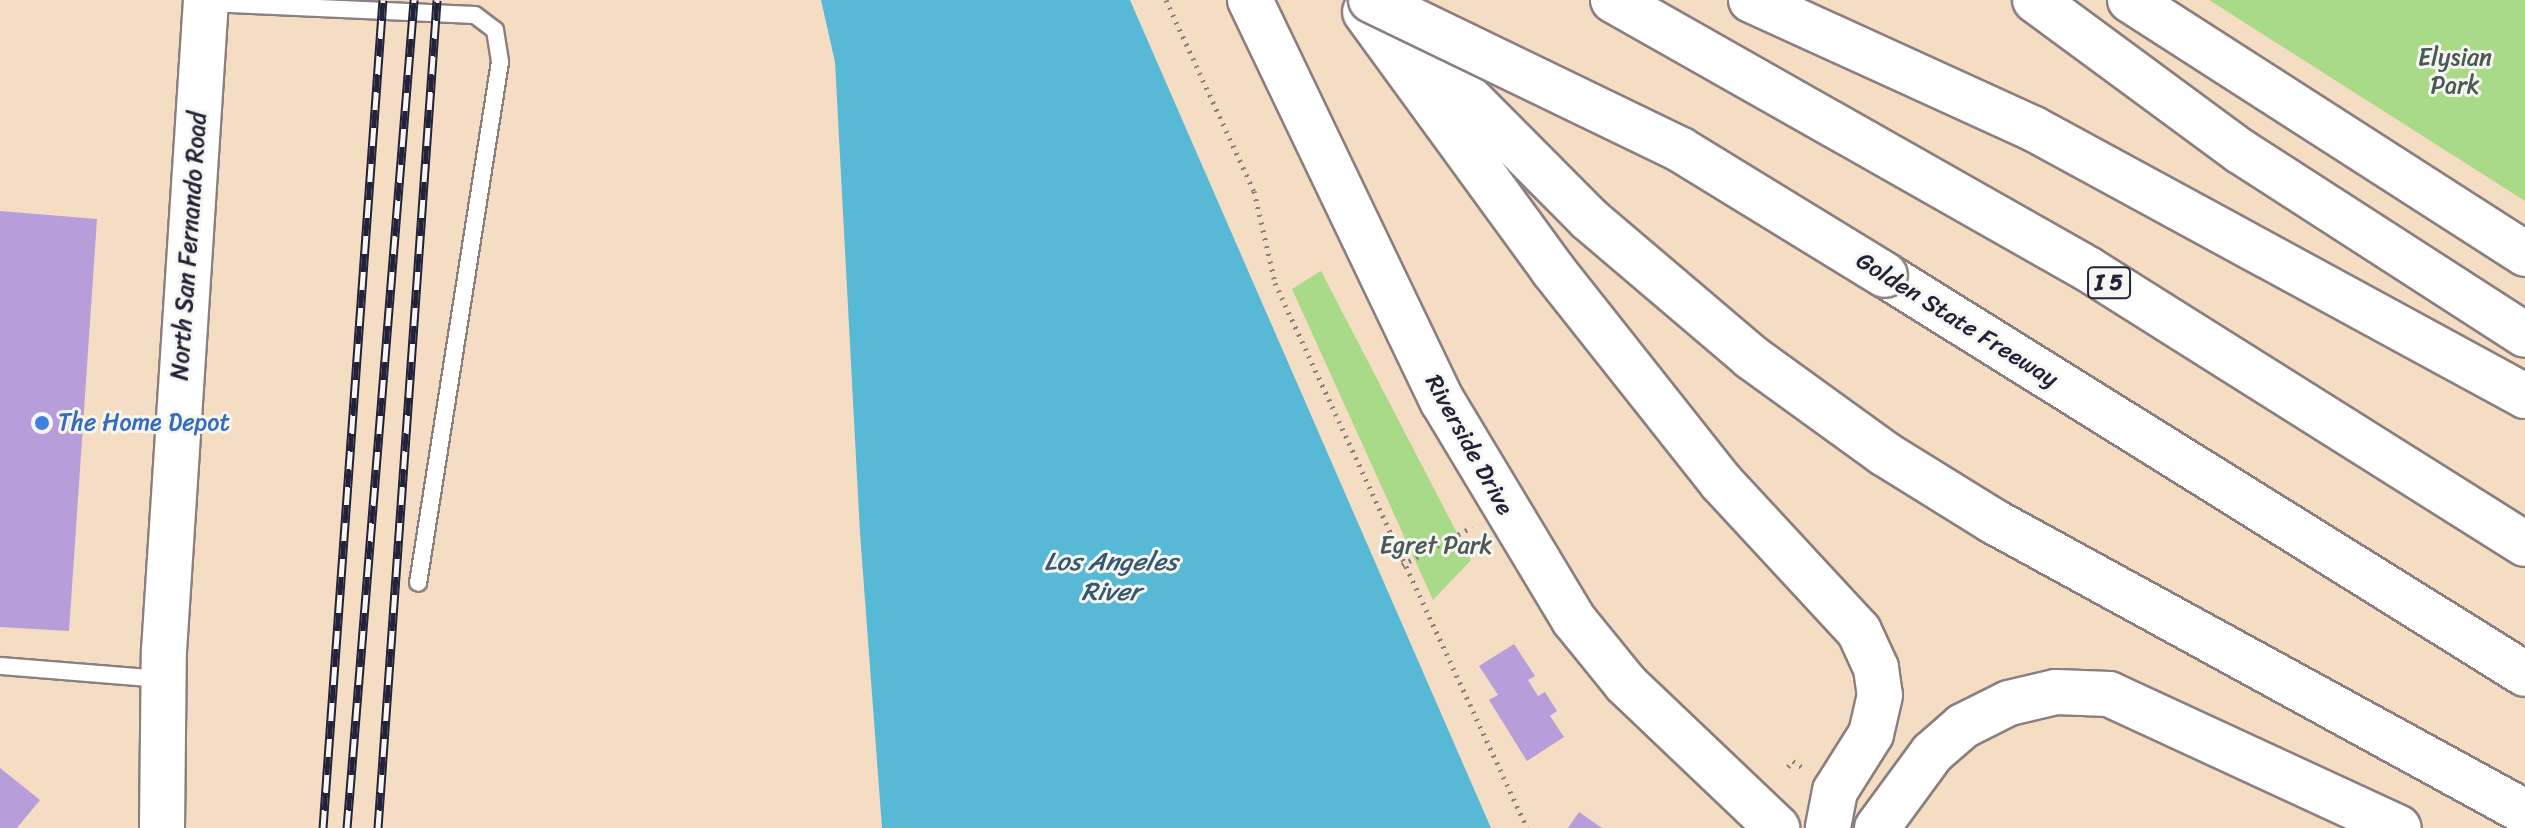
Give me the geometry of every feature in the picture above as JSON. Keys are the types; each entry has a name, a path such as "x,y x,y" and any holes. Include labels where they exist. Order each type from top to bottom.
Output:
{"main road":[{"name":"Riverside Drive","path":"1250,0 1397,311 1505,509 1574,620 1626,684 1777,828"},
{"path":"1357,0 1405,73 1553,270 1721,482 1859,631 1876,668 1880,695 1871,734 1835,791 1828,828"},
{"name":"Golden State Freeway","path":"1371,0 1681,150 2525,674"},
{"path":"1387,0 1457,86 1589,219 1751,357 1885,454 1993,521 2525,812"},
{"name":"I 5","path":"1613,0 1685,36 2088,269 2525,544"},
{"path":"1751,0 2034,129 2525,396"},
{"path":"2035,0 2253,159 2525,335"},
{"path":"2130,0 2525,254"},
{"name":"North San Fernando Road","path":"162,828 164,679 206,1"},
{"path":"1877,828 1932,753 1963,726 2009,703 2056,692 2109,694 2399,828"}],"lane":[{"path":"206,1 475,15 495,30 500,62 418,583"},
{"path":"0,666 164,679"}],"path":[{"path":"1166,0 1254,191 1275,283 1402,565 1527,828"},
{"path":"1402,565 1505,509"},
{"path":"1788,767 1793,761"}],"green space":[{"name":"Elysian Park","path":"2209,0 2525,0 2525,201"},
{"name":"Egret Park","path":"1321,271 1471,560 1433,600 1292,289"}],"water":[{"name":"Los Angeles River","path":"821,0 1130,0 1491,828 882,828 860,533 835,62"}],"building":[{"name":"The Home Depot","path":"0,211 97,219 69,631 0,627"},
{"path":"1514,644 1535,676 1528,680 1538,696 1545,692 1557,711 1550,716 1564,737 1527,761 1489,700 1498,695 1479,666"},
{"path":"0,768 40,800 17,828 0,828"},
{"path":"1579,812 1602,828 1568,828"}],"railway":[{"path":"323,828 383,0"},
{"path":"347,828 414,0"},
{"path":"378,828 437,0"}],"place":[{"name":"The Home Depot","path":"42,423"}]}
